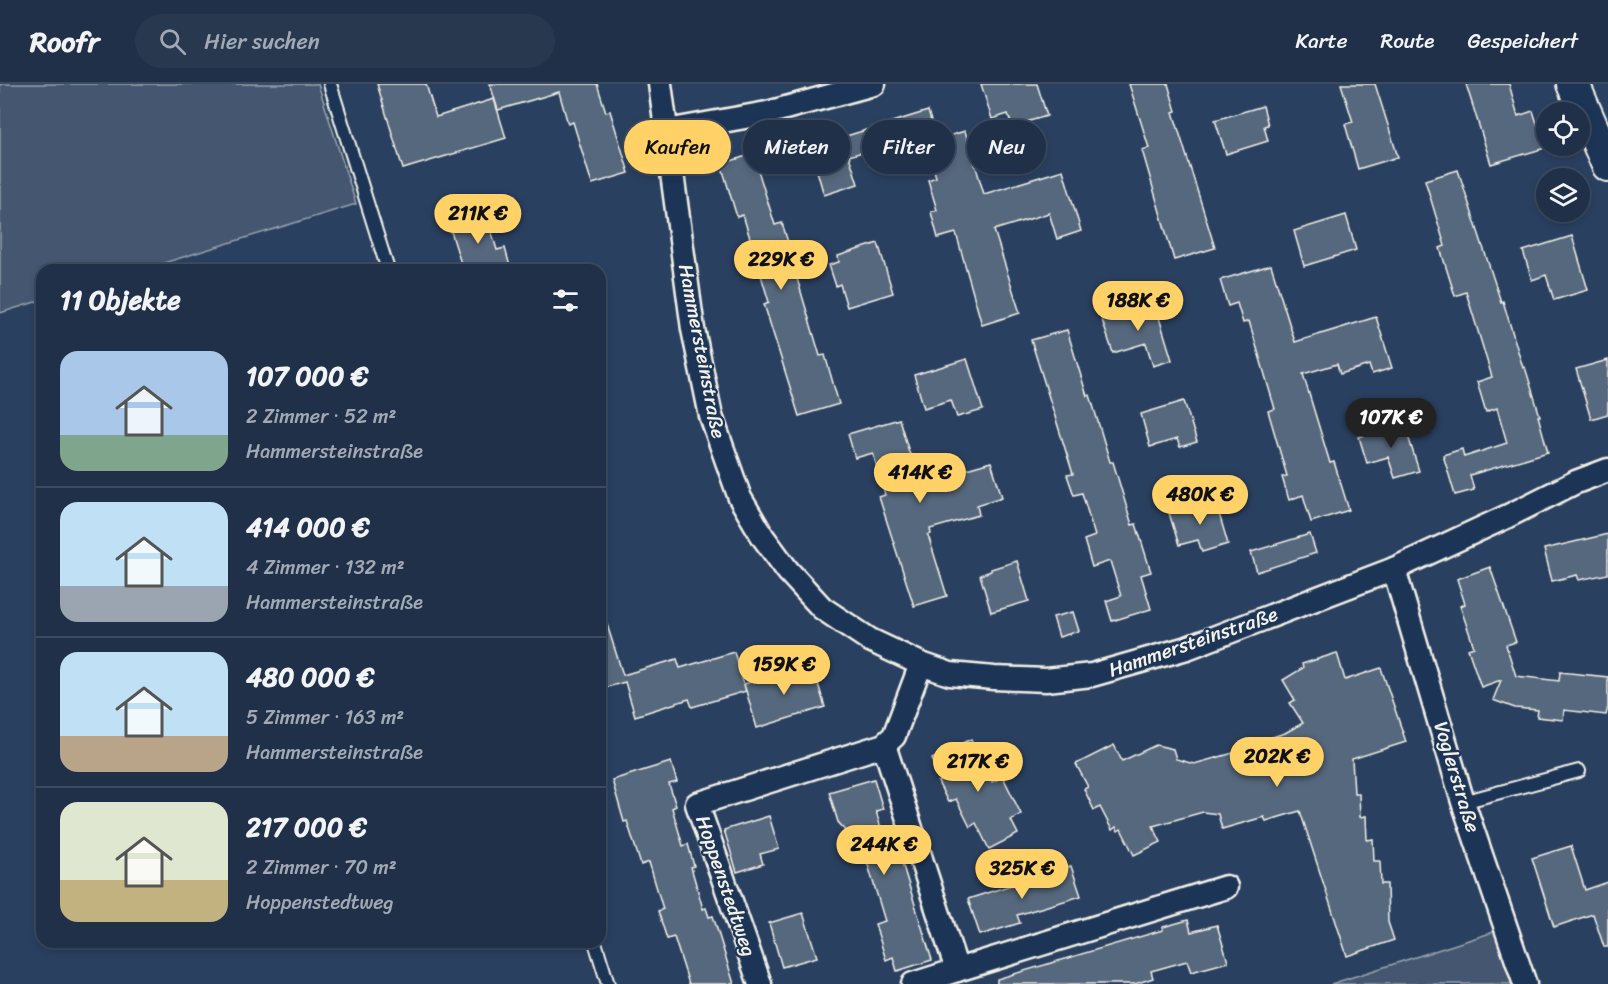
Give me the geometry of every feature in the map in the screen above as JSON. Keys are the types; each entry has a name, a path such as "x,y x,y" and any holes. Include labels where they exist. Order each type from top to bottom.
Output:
{"street":[{"name":"Hammersteinstraße","path":"660,84 665,120"},
{"path":"728,120 767,113 874,84"},
{"path":"1573,84 1608,165"},
{"name":"Hammersteinstraße","path":"673,174 693,329 711,416 740,498 788,571 822,608 870,640 921,664 950,674 1046,680 1092,675 1187,648 1394,569 1576,482 1608,470"},
{"name":"Voglerstraße","path":"1394,569 1463,802 1525,984"},
{"path":"921,664 894,736 884,745 957,970"},
{"name":"Hoppenstedtweg","path":"760,984 697,804 884,745"},
{"path":"913,984 1226,887"}],"lane":[{"path":"330,84 386,264"},
{"path":"1463,802 1579,771"},
{"path":"597,948 608,984"}],"shaded area":[{"path":"0,84 318,84 356,204 161,264 36,264 36,302 0,313"},
{"path":"1500,930 1517,984 1331,984"}],"building":[{"path":"377,84 426,84 436,117 494,99 506,138 403,169"},
{"path":"490,84 597,84 606,112 610,111 624,157 626,174 592,184 573,122 568,124 559,92 498,110"},
{"path":"981,84 1037,84 1047,116 1033,120 1010,120 1008,114 992,119"},
{"path":"1129,84 1168,84 1176,111 1173,112 1215,248 1174,260 1142,150 1149,148"},
{"path":"1341,84 1375,84 1398,157 1358,169 1345,124 1353,122"},
{"path":"1466,84 1509,84 1518,116 1533,111 1536,120 1536,151 1491,164"},
{"path":"1263,106 1268,125 1264,126 1268,141 1226,154 1215,120"},
{"path":"928,111 931,120 899,120"},
{"path":"862,131 862,152 850,156 850,135"},
{"path":"965,131 967,174 978,174 984,194 1063,170 1081,231 1057,239 1049,213 994,230 1020,313 982,325 956,233 938,238 931,212 937,210 928,180 936,177 935,174 955,174 955,134"},
{"path":"743,157 743,174 759,174 775,225 782,223 820,356 825,355 839,404 799,416 764,304 769,302 743,215 737,217 724,174 731,174 731,161"},
{"path":"850,159 858,184 824,195 818,174 850,174"},
{"path":"1458,170 1501,302 1503,301 1523,368 1525,367 1548,452 1470,475 1474,490 1455,495 1443,455 1462,449 1464,457 1507,443 1497,408 1486,412 1477,382 1492,377 1466,292 1455,296 1440,248 1445,246 1425,180"},
{"path":"486,213 497,250 505,248 509,264 461,264 449,225"},
{"path":"1346,215 1356,250 1304,266 1294,231"},
{"path":"1572,236 1588,290 1554,300 1546,275 1532,280 1523,251"},
{"path":"878,243 893,293 847,307 840,284 836,286 829,265 839,262 838,256"},
{"path":"1271,265 1295,342 1376,317 1392,368 1372,374 1369,365 1340,374 1337,364 1303,374 1330,463 1334,462 1349,510 1311,522 1303,495 1289,500 1282,477 1287,476 1268,411 1275,409 1249,321 1243,323 1237,303 1228,306 1220,280"},
{"path":"1154,301 1172,360 1153,366 1146,343 1113,353 1101,317"},
{"path":"1067,330 1087,396 1090,395 1110,462 1113,462 1132,525 1136,524 1151,572 1141,575 1151,609 1112,621 1106,601 1121,596 1110,561 1092,567 1084,540 1095,536 1082,493 1074,495 1067,475 1073,474 1031,340"},
{"path":"967,359 983,410 957,417 951,400 924,408 914,375"},
{"path":"1608,360 1608,414 1591,419 1576,369"},
{"path":"1184,401 1197,442 1180,447 1177,439 1150,447 1141,414"},
{"path":"899,419 920,488 964,474 963,470 991,462 1002,497 977,505 979,515 930,529 931,534 928,535 947,596 914,606 879,497 885,495 873,453 855,458 848,434"},
{"path":"1404,423 1419,471 1395,478 1388,457 1367,463 1359,437"},
{"path":"1215,500 1228,544 1202,552 1198,540 1179,545 1169,513"},
{"path":"1310,534 1316,553 1257,572 1251,552"},
{"path":"1608,534 1608,574 1579,580 1577,575 1552,581 1544,549"},
{"path":"1017,561 1029,601 991,612 980,575"},
{"path":"1490,567 1516,642 1506,645 1516,676 1559,681 1560,672 1608,677 1606,715 1564,710 1563,720 1537,717 1538,710 1515,708 1493,700 1501,680 1481,687 1468,649 1474,647 1460,606 1465,604 1457,579"},
{"path":"1073,612 1079,631 1059,637 1053,617"},
{"path":"606,621 623,675 677,659 680,668 734,652 746,691 692,707 689,699 635,716 625,682 606,687"},
{"path":"1337,653 1345,680 1381,668 1406,742 1352,759 1354,793 1359,793 1360,817 1366,816 1367,840 1373,839 1374,861 1380,861 1381,884 1387,884 1388,922 1394,940 1347,956 1300,811 1266,821 1264,817 1222,829 1218,814 1203,812 1153,826 1161,842 1134,855 1121,829 1118,831 1116,827 1112,830 1100,807 1094,810 1084,789 1088,787 1076,764 1114,745 1122,761 1156,745 1173,749 1176,759 1194,764 1255,747 1254,743 1285,733 1303,723 1290,703 1295,700 1283,680 1303,668 1302,664"},
{"path":"812,664 825,707 757,728 744,684"},
{"path":"971,739 992,782 1003,777 1021,814 1011,820 1018,834 989,849 976,823 970,827 956,799 948,802 938,782 942,780 932,759"},
{"path":"671,762 677,782 669,784 676,806 672,808 683,846 688,844 694,866 691,867 703,909 706,908 709,917 713,916 734,984 689,984 674,937 667,939 658,911 663,909 649,862 641,865 627,821 624,822 612,780"},
{"path":"874,779 883,809 876,811 889,856 899,853 932,960 897,971 893,957 886,960 875,924 885,921 858,832 849,834 838,822 829,792"},
{"path":"769,816 779,849 760,854 763,864 737,872 724,830"},
{"path":"1571,846 1585,890 1608,882 1608,947 1604,947 1593,914 1554,927 1532,858"},
{"path":"1071,866 1081,896 1017,915 1020,923 980,935 968,899"},
{"path":"803,913 817,957 782,967 769,923"},
{"path":"1188,920 1191,932 1217,925 1228,962 1191,972 1187,961 1151,971 1153,978 1135,984 997,984 997,979 1163,930 1163,927"}]}
